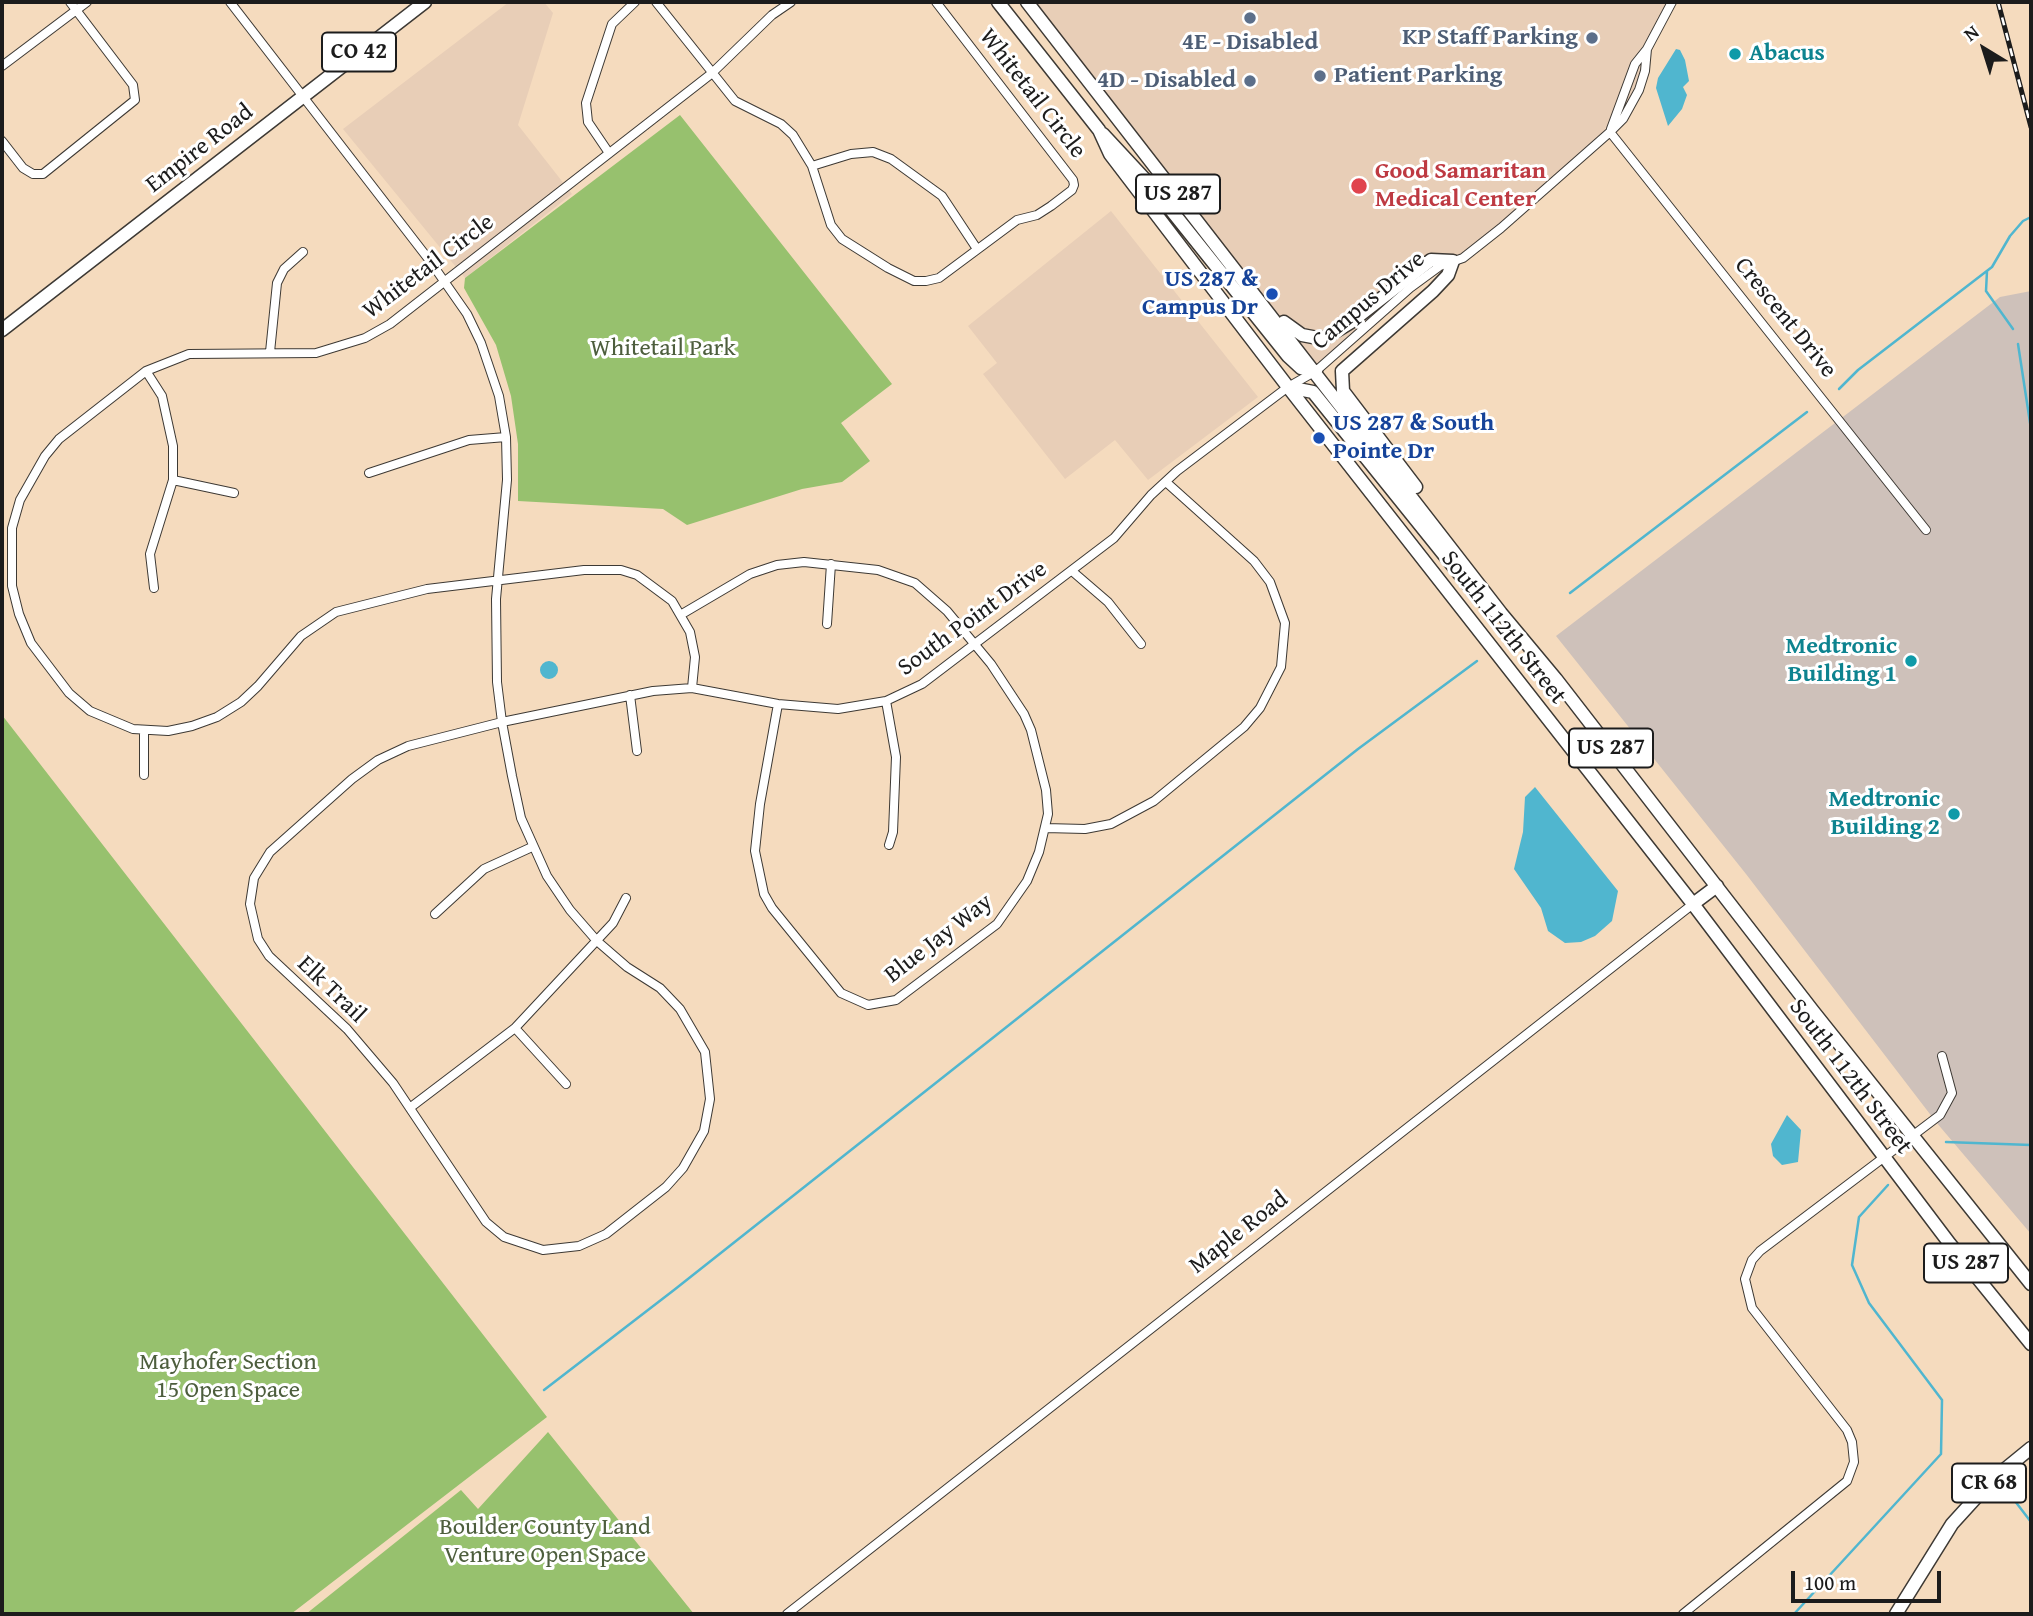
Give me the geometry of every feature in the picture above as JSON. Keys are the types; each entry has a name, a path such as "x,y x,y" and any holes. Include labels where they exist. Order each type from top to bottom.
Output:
{"main road":[{"name":"Empire Road","path":"2,330 425,2"},
{"name":"South 112th Street","path":"998,2 1099,130 1110,154 1288,387 1693,904 1884,1157 2031,1343"},
{"name":"South 112th Street","path":"1027,2 1316,371 1501,613 1564,689 2031,1284"},
{"path":"1099,130 1155,190 1288,356 1301,368 1316,371"},
{"path":"1271,313 1302,335 1323,339 1351,322 1431,260 1453,261 1448,275 1433,291 1346,365 1341,381 1343,391 1500,602 1501,613 1490,611 1478,597 1313,392 1288,387"},
{"name":"Maple Road","path":"1693,904 1717,886"},
{"name":"CR 68","path":"1896,1614 1961,1514 1993,1479 2031,1448"}],"street":[{"path":"2,141 23,168 33,174 43,174 135,100 133,85 69,2"},
{"path":"4,64 87,2"},
{"name":"Elk Trail","path":"230,2 445,281 471,321 487,357 499,396 506,437 507,481 498,580 497,682 521,818 532,847 558,894 597,941 660,989 680,1009 697,1033 710,1075 710,1100 696,1149 666,1187 606,1234 579,1246 543,1250 526,1247 504,1237 486,1222 411,1107 347,1029 269,956 252,919 252,886 270,852 352,779 378,760 408,746 502,722"},
{"path":"609,153 588,122 586,103 612,24 635,2"},
{"path":"656,2 711,74"},
{"name":"Whitetail Circle","path":"692,688 695,657 690,632 682,614 652,583 621,570 584,570 426,589 336,612 301,636 241,702 192,726 144,730 110,722 90,711 48,669 19,614 10,566 12,528 20,500 45,456 59,439 146,371 189,354 316,354 365,338 390,324 711,74 772,15 791,2"},
{"name":"Whitetail Circle","path":"711,74 735,102 781,124 793,135 812,166 835,230 861,253 914,281 939,278 1017,220 1037,215 1052,206 1072,190 1073,180 936,2"},
{"path":"1610,132 1636,64 1672,2"},
{"name":"Campus Drive","path":"1316,371 1410,288 1453,261 1463,258 1501,228 1610,132"},
{"name":"Crescent Drive","path":"1610,132 1926,530"},
{"path":"812,166 851,154 873,152 891,159 942,196 977,249"},
{"path":"270,352 277,283 284,269 303,252"},
{"path":"146,371 162,396 169,421 173,480 150,554 154,588"},
{"name":"South Point Drive","path":"502,722 630,695 692,688 778,704 838,709 886,701 922,684 1072,571 1114,538 1150,495 1288,387 1316,371"},
{"path":"369,472 468,440 506,437"},
{"path":"173,480 234,493"},
{"path":"1045,828 1085,829 1111,824 1154,801 1244,727 1260,708 1282,667 1285,623 1270,582 1254,561 1166,482"},
{"path":"2,526 12,528"},
{"name":"Blue Jay Way","path":"682,614 750,574 777,565 804,562 878,570 915,583 947,611 1008,687 1031,730 1046,790 1045,828 1027,881 997,924 896,1000 868,1005 853,1002 841,993 772,908 757,873 755,851 760,804 778,704"},
{"path":"828,624 831,564"},
{"path":"1072,571 1108,602 1141,644"},
{"path":"630,695 637,751"},
{"path":"886,701 896,757 893,832 888,845"},
{"path":"144,730 144,775"},
{"path":"435,914 484,869 532,847"},
{"path":"411,1107 515,1028 613,923 626,898"},
{"name":"Maple Road","path":"787,1614 1693,904"},
{"path":"515,1028 566,1084"},
{"path":"1683,1614 1847,1481 1854,1462 1847,1430 1752,1308 1745,1279 1752,1260 1760,1251 1940,1115 1951,1097 1950,1076 1942,1056"}],"shaded area":[{"path":"509,2 544,2 553,13 518,125 572,194 465,278 343,129"},
{"name":"Good Samaritan Medical Center","path":"1028,2 1672,2 1652,35 1645,71 1623,119 1463,258 1440,266 1316,371"},
{"path":"1111,211 1258,397 1148,480 1115,440 1065,479 983,374 997,363 968,326"},
{"path":"2031,291 2031,1234 1936,1122 1746,874 1556,636 2000,297"}],"green space":[{"name":"Whitetail Park","path":"680,115 892,384 841,423 870,461 842,482 802,489 687,525 663,509 518,501 518,444 511,396 496,345 464,288 465,278"},
{"name":"Mayhofer Section 15 Open Space","path":"2,715 547,1417 291,1614 2,1614"},
{"name":"Boulder County Land Venture Open Space","path":"548,1432 694,1614 306,1614 461,1490 478,1509"}],"water":[{"path":"1676,49 1680,50 1685,60 1689,81 1683,87 1687,95 1682,109 1668,126 1656,88 1658,78"},
{"path":"549,661 555,664 558,670 555,676 549,679 543,676 540,670 543,664"},
{"path":"1535,787 1618,891 1612,921 1595,936 1581,942 1565,943 1548,931 1541,908 1514,869 1523,832 1525,797"},
{"path":"1787,1115 1801,1130 1798,1162 1782,1165 1773,1156 1771,1144"}],"waterway":[{"path":"1839,389 1858,370 1992,267 2010,236 2023,221 2031,217"},
{"path":"1987,271 1986,291 2013,329"},
{"path":"2018,344 2031,429"},
{"path":"1570,593 1807,412"},
{"path":"544,1390 1358,749 1477,661"},
{"path":"1946,1142 2031,1145"},
{"path":"1794,1614 1941,1454 1942,1400 1869,1303 1852,1265 1859,1217 1888,1185"},
{"path":"2005,1488 2031,1522"}],"railway":[{"path":"1998,2 2031,127"}],"place":[{"name":"4E - Disabled","path":"1250,18"},
{"name":"KP Staff Parking","path":"1592,38"},
{"name":"Abacus","path":"1735,54"},
{"name":"Patient Parking","path":"1320,76"},
{"name":"4D - Disabled","path":"1250,81"},
{"name":"Good Samaritan Medical Center","path":"1359,186"},
{"name":"US 287 & Campus Dr","path":"1272,294"},
{"name":"US 287 & South Pointe Dr","path":"1319,438"},
{"name":"Medtronic Building 1","path":"1911,661"},
{"name":"Medtronic Building 2","path":"1954,814"}]}
